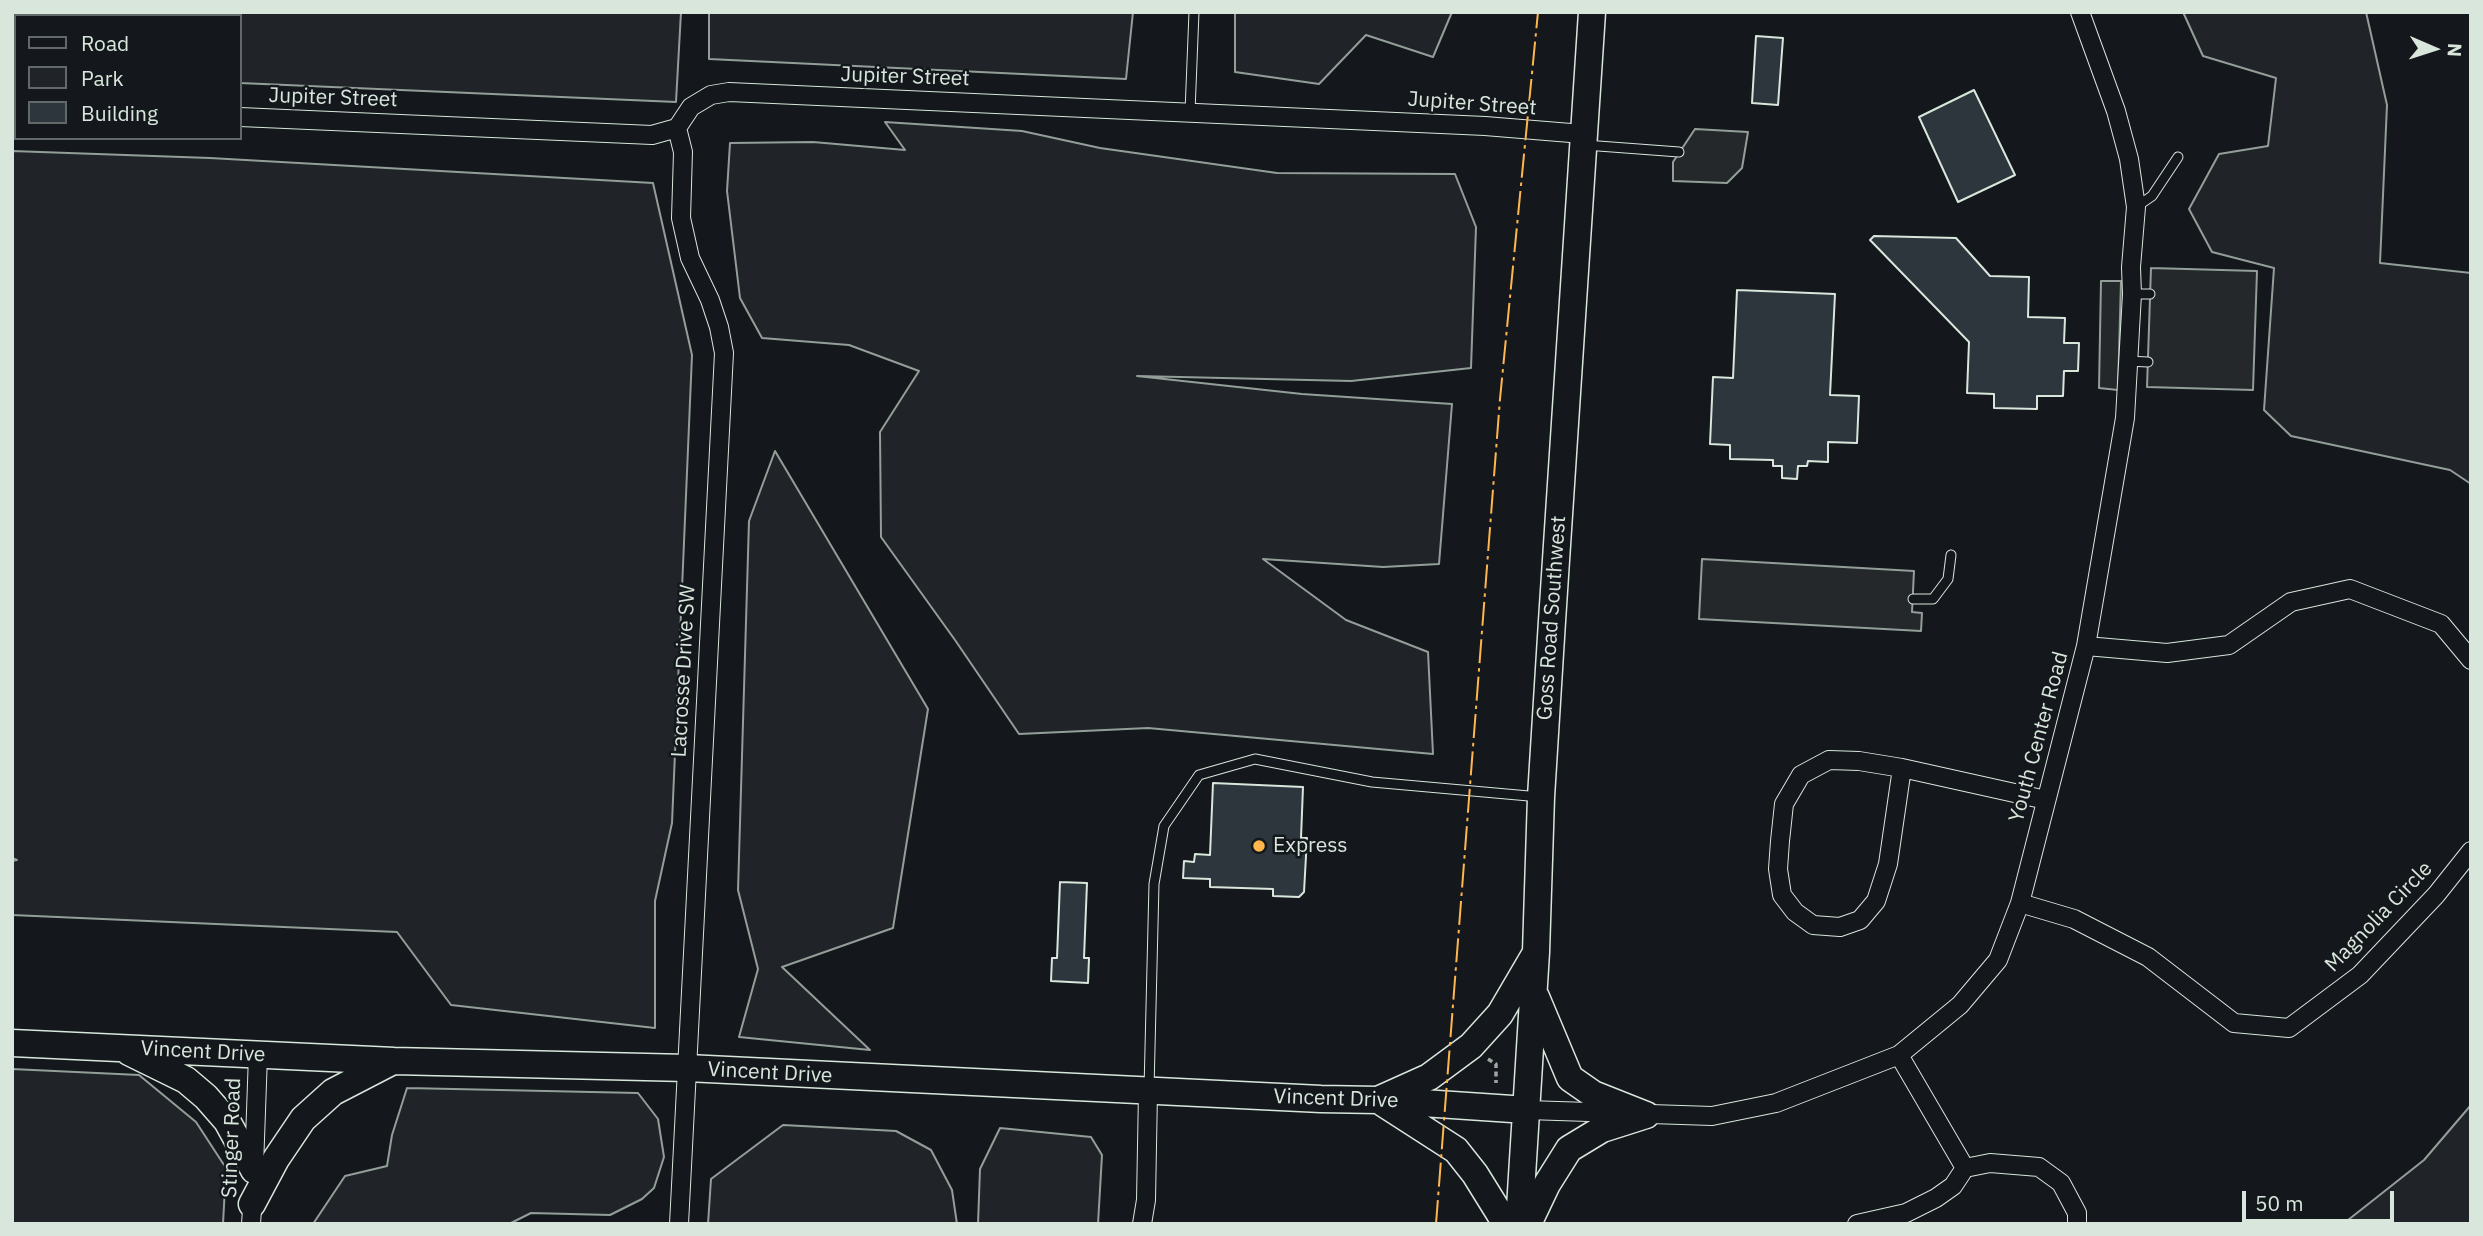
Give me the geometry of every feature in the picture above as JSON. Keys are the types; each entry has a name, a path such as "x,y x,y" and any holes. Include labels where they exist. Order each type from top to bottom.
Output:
{"street":[{"name":"Goss Road Southwest","path":"1519,1224 1534,991 1541,797 1592,12"},
{"name":"Youth Center Road","path":"1527,1110 1712,1116 1754,1109 1814,1090 1899,1055 1959,1005 1998,960 2020,903 2086,646 2125,418 2127,361 2141,294 2131,267 2136,207 2129,159 2116,111 2080,12"},
{"name":"Jupiter Street","path":"242,117 652,135 677,128 691,107 710,95 729,92 1485,126 1583,139"},
{"name":"Lacrosse Drive SW","path":"677,128 683,152 681,218 690,258 710,300 724,353 679,1224"},
{"path":"2086,646 2166,653 2229,645 2291,602 2350,589 2441,624 2471,660"},
{"path":"1902,768 1888,864 1876,901 1860,920 1840,927 1813,925 1795,912 1782,895 1778,869 1784,804 1801,775 1829,760 1859,761 1902,768 2046,800"},
{"name":"Magnolia Circle","path":"2020,903 2074,919 2148,957 2234,1023 2289,1028 2360,975 2436,895 2471,851"},
{"path":"1378,1100 1429,1077 1471,1046 1500,1014 1536,952"},
{"path":"1534,991 1570,1078 1592,1094 1646,1115"},
{"name":"Vincent Drive","path":"12,1043 394,1061 687,1069 1149,1092 1378,1100 1527,1110"},
{"path":"122,1048 186,1080 206,1097 227,1121 254,1170"},
{"name":"Stinger Road","path":"252,1214 258,1055"},
{"path":"1899,1055 1965,1168"},
{"path":"252,1214 276,1159 303,1119 333,1092 394,1061"},
{"path":"1142,1224 1146,1200 1149,1092"},
{"path":"1378,1100 1456,1150 1475,1174 1506,1224"},
{"path":"1528,1224 1547,1184 1569,1149 1602,1129 1646,1115"},
{"path":"1857,1224 1906,1213 1953,1186 1965,1168 1990,1163 2039,1167 2061,1184 2077,1213 2077,1224"}],"lane":[{"path":"1190,112 1194,12"},
{"path":"1583,139 1679,152"},
{"path":"2136,207 2152,197 2178,157"},
{"path":"2127,361 2148,362"},
{"path":"1913,599 1933,599 1948,579 1951,555"},
{"path":"1149,1092 1154,884 1164,826 1199,775 1255,759 1372,782 1541,797"}],"path":[{"path":"1480,1054 1496,1064 1496,1083"}],"green space":[{"path":"681,12 676,102 242,83 240,14"},
{"path":"709,12 1133,12 1126,79 709,59"},
{"path":"1235,12 1452,12 1433,57 1366,35 1319,84 1235,72"},
{"path":"2183,12 2366,12 2387,105 2380,263 2471,273 2471,484 2450,470 2291,436 2264,410 2274,268 2212,252 2189,209 2219,154 2268,146 2276,78 2203,56"},
{"path":"885,122 1022,131 1100,148 1277,173 1455,174 1476,227 1471,368 1351,381 1137,376 1302,394 1452,404 1439,564 1383,567 1263,559 1346,620 1428,652 1433,754 1148,728 1019,734 881,537 880,432 919,371 849,345 762,338 740,298 727,191 730,143 813,142 905,150"},
{"path":"12,151 210,158 653,183 692,355 672,823 655,901 655,1028 451,1005 397,932 12,915 12,861 17,860 12,858"},
{"path":"775,451 928,709 893,928 782,967 870,1050 739,1037 758,969 738,890 749,521"},
{"path":"12,1069 139,1075 196,1122 226,1168 223,1224 12,1224"},
{"path":"407,1088 638,1093 658,1119 664,1157 654,1188 642,1199 610,1215 531,1213 509,1224 313,1224 345,1176 387,1166 392,1135"},
{"path":"2471,1105 2471,1224 2343,1224 2424,1160"},
{"path":"783,1125 896,1131 931,1150 952,1190 957,1224 708,1224 711,1179"},
{"path":"1000,1128 1091,1137 1102,1155 1098,1224 978,1224 980,1169"}],"shaded area":[{"path":"1695,129 1748,132 1742,168 1727,183 1673,181 1673,162"},
{"path":"2151,268 2257,271 2253,390 2147,387"},
{"path":"2101,281 2121,281 2118,390 2099,388"},
{"path":"1702,559 1914,571 1912,612 1922,613 1921,631 1699,619"}],"building":[{"path":"1756,36 1783,38 1778,105 1752,103"},
{"path":"1974,90 2015,175 1958,202 1919,117"},
{"path":"1874,236 1956,238 1990,276 2029,277 2028,317 2065,318 2064,343 2079,343 2078,371 2064,371 2063,396 2037,396 2037,409 1994,408 1994,394 1967,393 1969,342 1870,240"},
{"path":"1737,290 1835,294 1830,395 1859,396 1857,443 1828,442 1828,462 1808,461 1807,466 1798,466 1797,479 1782,478 1782,466 1773,466 1773,460 1730,459 1730,445 1710,444 1713,377 1733,378"},
{"name":"Express","path":"1213,783 1303,787 1301,838 1307,838 1304,892 1299,897 1273,896 1273,889 1210,887 1210,879 1183,878 1184,861 1194,862 1195,854 1210,855"},
{"path":"1060,882 1087,883 1084,958 1089,958 1088,983 1051,981 1052,958 1057,958"}],"power":[{"path":"1436,1224 1500,399 1538,12"}],"place":[{"name":"Express","path":"1259,846"}]}
